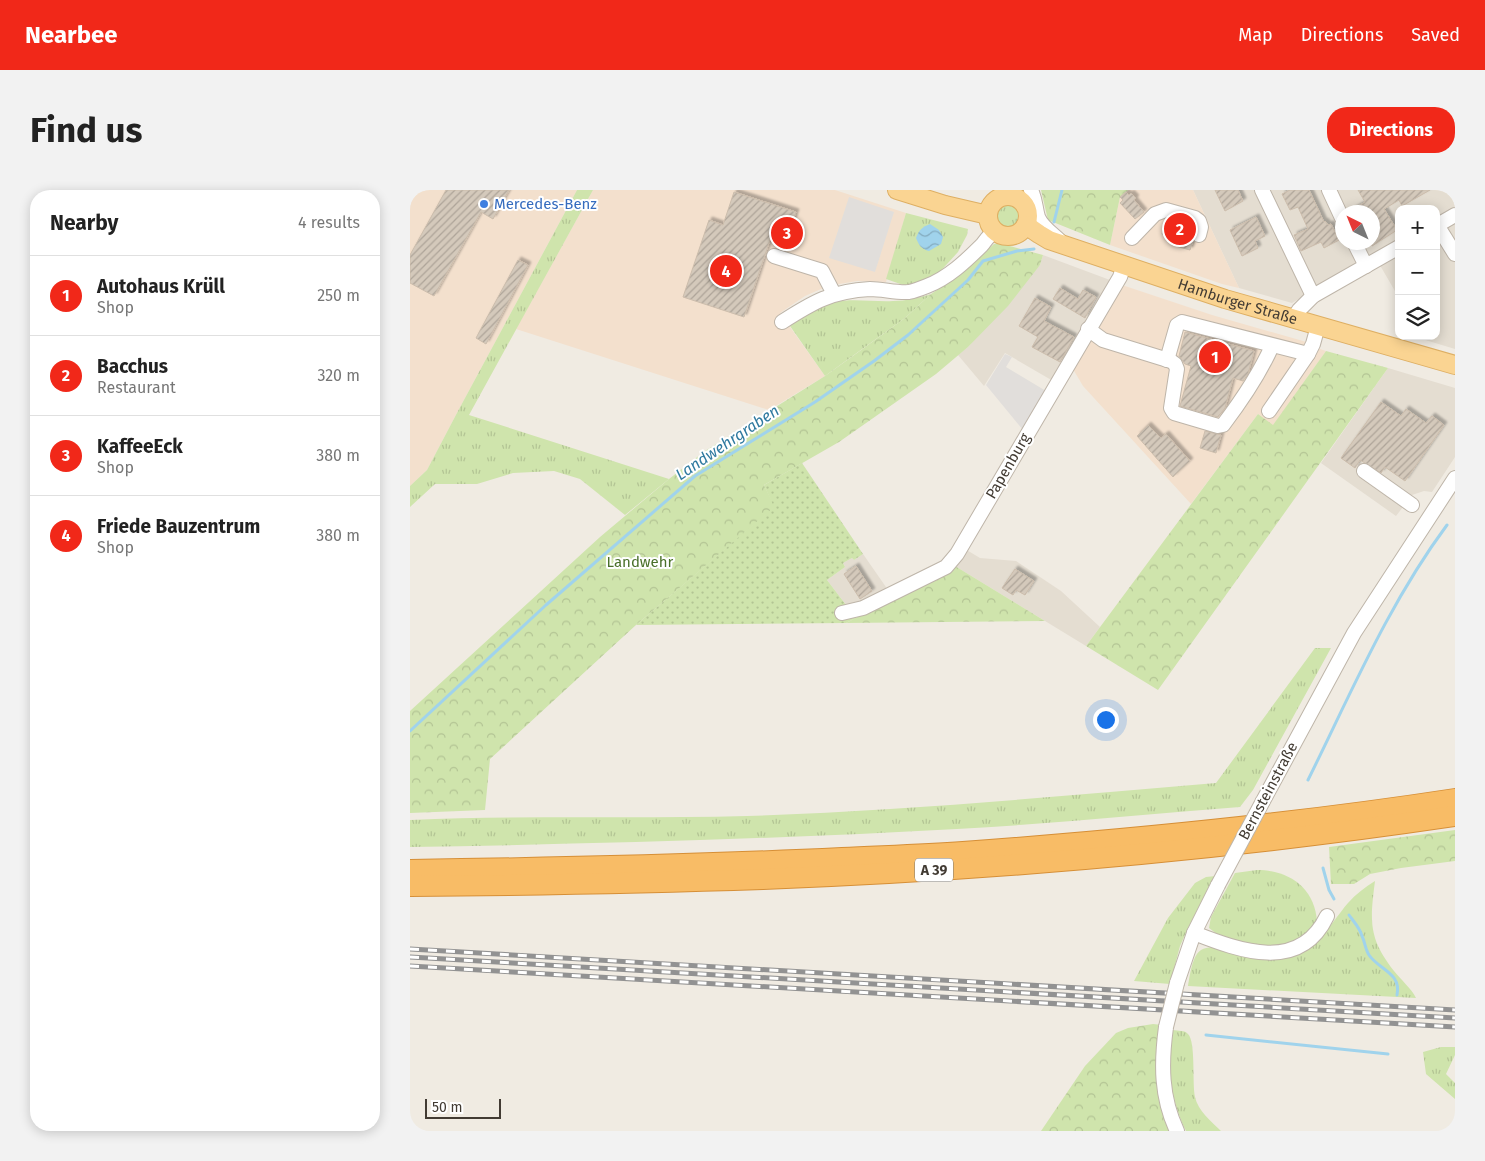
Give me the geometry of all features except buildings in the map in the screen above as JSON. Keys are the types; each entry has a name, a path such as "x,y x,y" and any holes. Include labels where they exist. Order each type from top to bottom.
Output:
{"highway":[{"name":"A 39","path":"410,870 760,862 960,852 1113,840 1240,827 1455,800"},
{"name":"A 39","path":"410,886 590,884 754,879 959,868 1188,850 1455,816"}],"main road":[{"path":"897,190 945,205 988,215"},
{"path":"1009,193 1022,201 1028,212 1026,225 1020,232 1007,236 995,231 988,215 993,203 1009,193"},
{"name":"Hamburger Straße","path":"1026,225 1049,240 1225,299 1455,365"}],"street":[{"path":"1030,190 1042,224 1066,246"},
{"path":"1262,190 1313,296"},
{"path":"1329,190 1336,205"},
{"path":"1132,238 1155,214 1166,210 1199,221 1202,227 1199,235"},
{"path":"1440,224 1455,215"},
{"path":"782,322 807,306 845,291 872,289 910,292 927,286 950,273 995,231"},
{"path":"1440,231 1455,254"},
{"path":"1293,319 1313,296 1395,249"},
{"path":"1358,250 1366,266"},
{"path":"774,256 822,271 834,294"},
{"name":"Papenburg","path":"842,613 862,608 946,567 957,554 1120,276 1124,266"},
{"path":"1167,360 1178,325 1182,322 1308,354"},
{"path":"1269,411 1308,354 1318,326"},
{"path":"1088,329 1103,340 1167,360 1174,364 1177,369 1171,408 1174,413 1218,426 1223,425 1256,378 1272,346"},
{"path":"1364,471 1412,505"},
{"name":"Bernsteinstraße","path":"1177,1131 1169,1111 1163,1082 1162,1054 1166,1027 1177,983 1194,933 1218,884 1354,633 1455,478"},
{"path":"1194,933 1249,951 1280,952 1293,949 1312,939 1327,916"}],"shaded area":[{"path":"410,190 577,190 427,470 410,486"},
{"path":"593,190 835,190 906,213 886,282 857,281 828,286 805,296 780,313 825,376 769,410 516,329"},
{"path":"1128,190 1193,190 1239,288 1222,284 1110,245 1120,197"},
{"path":"1193,190 1455,190 1455,349 1425,340 1440,340 1440,205 1395,205 1395,291 1374,255 1292,303 1239,288"},
{"path":"849,197 894,212 875,272 829,258"},
{"path":"1043,255 1110,280 1053,381 1005,353 984,386 958,355 968,347 1040,265"},
{"path":"1122,285 1212,315 1310,343 1326,351 1273,426 1258,414 1191,504 1083,386 1073,369"},
{"path":"1005,354 1012,357 1006,367 1046,391 1023,430 986,385"},
{"path":"1388,368 1455,388 1455,457 1432,492 1424,491 1412,495 1396,516 1321,463"},
{"path":"965,549 980,558 1016,561 1061,591 1100,627 1086,646 955,566"},
{"path":"863,554 888,590 850,610 827,580 845,567 843,563 852,558 854,560"}],"green space":[{"path":"577,190 593,190 469,415 669,479 625,515 580,479 554,471 513,473 477,484 435,484 410,507 410,486 427,470"},
{"path":"1041,190 1128,190 1120,197 1110,245 1048,220"},
{"path":"1008,202 1017,206 1021,215 1017,224 1008,228 999,224 995,215 999,206"},
{"path":"906,213 968,229 958,252 937,275 909,287 886,279"},
{"name":"Landwehr","path":"999,243 1043,255 1040,265 1008,306 968,347 936,374 839,442 764,485 775,507 636,625 490,759 485,810 410,813 410,711 600,537 669,479 705,451 825,376 905,318 931,294 955,278 994,244"},
{"path":"931,294 905,318 825,376 790,326 816,309 834,302 849,300 903,300"},
{"path":"1326,351 1388,368 1158,690 1086,646 1258,414 1273,425"},
{"path":"802,463 863,554 854,560 852,558 843,563 845,567 827,580 856,618 846,623 636,625 774,507 764,485"},
{"path":"955,566 1045,621 846,623"},
{"path":"1315,648 1331,648 1253,790 1240,807 889,833 684,841 410,847 410,820 806,814 981,803 1216,783"},
{"path":"1455,830 1455,861 1370,874 1354,884 1331,884 1329,847"},
{"path":"1257,870 1280,873 1290,877 1306,891 1315,910 1317,922 1300,942 1267,949 1221,937 1209,928 1211,917 1235,873"},
{"path":"1216,876 1180,946 1170,984 1134,981 1168,918 1195,883 1206,877"},
{"path":"1375,881 1372,918 1375,939 1379,949 1394,971 1416,998 1188,986 1193,961 1201,950 1214,947 1257,957 1313,943 1327,930 1351,900"},
{"path":"1153,1024 1162,1025 1171,1131 1041,1131 1085,1066 1116,1033 1128,1028"},
{"path":"1173,1030 1185,1032 1190,1038 1193,1054 1195,1097 1205,1116 1221,1131 1186,1131 1176,1107 1171,1082 1170,1056"},
{"path":"1441,1047 1455,1047 1455,1055 1446,1074 1455,1083 1455,1099 1426,1074 1423,1052"}],"water":[{"path":"930,224 939,230 943,237 941,244 929,251 921,246 916,238 921,229"}],"waterway":[{"name":"Landwehrgraben","path":"1054,222 1062,190"},
{"name":"Landwehrgraben","path":"410,731 546,605 695,476 815,402 874,361 908,335 968,280 983,261 1017,251 1034,249"},
{"path":"1308,780 1389,617 1426,555 1447,525"},
{"path":"1323,868 1329,890 1334,899"},
{"path":"1349,915 1360,930 1369,955 1393,976 1398,988 1397,995"},
{"path":"1206,1035 1388,1054"}],"railway":[{"path":"410,949 1455,1010"},
{"path":"410,957 1455,1018"},
{"path":"410,966 1455,1027"}],"place":[{"name":"Mercedes-Benz","path":"484,204"},
{"name":"Bacchus","path":"1180,229"},
{"name":"KaffeeEck","path":"787,233"},
{"name":"Friede Bauzentrum","path":"726,271"},
{"name":"Autohaus Krüll","path":"1215,357"}]}
